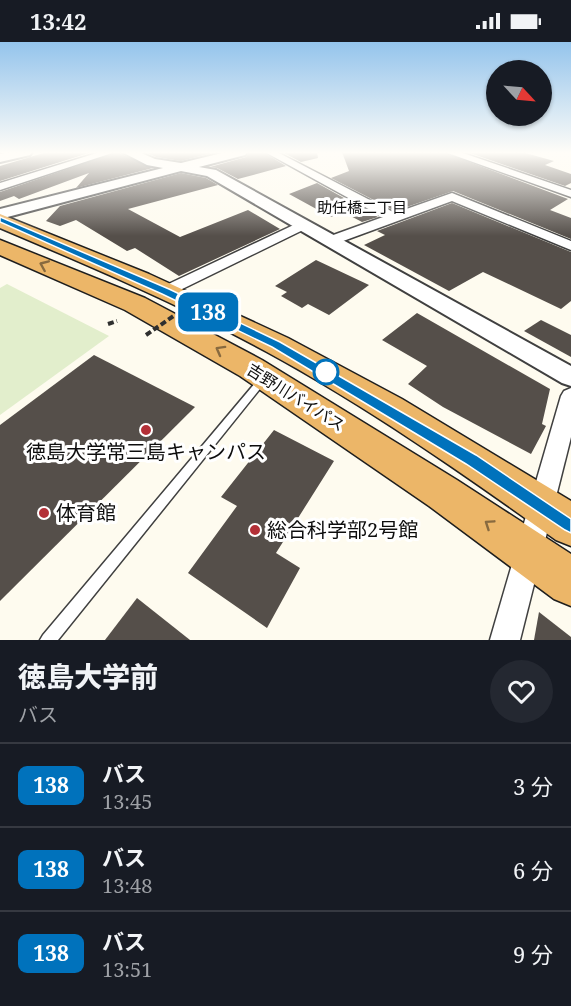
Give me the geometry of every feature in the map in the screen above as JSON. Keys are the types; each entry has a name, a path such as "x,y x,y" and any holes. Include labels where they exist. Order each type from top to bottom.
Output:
{"highway":[{"name":"吉野川バイパス","path":"0,220 166,291 313,365 461,453 571,525"},
{"name":"吉野川バイパス","path":"0,246 135,304 265,377 528,550 571,582"}],"street":[{"path":"0,187 22,180"},
{"path":"0,214 132,180"},
{"path":"223,180 571,377"},
{"path":"322,180 392,217"},
{"path":"533,180 571,194"},
{"path":"330,241 452,197 571,246"},
{"path":"166,291 302,225"},
{"path":"505,640 571,396"}],"lane":[{"path":"48,640 265,377"}],"path":[{"path":"146,334 204,295 206,296"},
{"path":"108,324 114,320 118,321"}],"green space":[{"path":"7,284 109,336 0,415 0,288"}],"building":[{"path":"35,180 70,180 19,199 14,196 0,201 0,192"},
{"path":"83,180 107,180 76,188"},
{"path":"156,180 209,180 218,185 128,209 180,237 248,210 280,229 179,276 135,248 127,251 76,220 60,226 46,221 60,206"},
{"path":"335,180 517,180 568,199 550,210 571,218 571,239 453,191 395,211"},
{"path":"547,180 571,180 571,183 565,186"},
{"path":"317,183 378,217 362,222 343,212 331,217 289,194"},
{"path":"452,203 571,252 571,301 561,309 483,272 449,291 364,245 385,235 377,231"},
{"path":"316,260 369,285 329,315 308,304 302,308 281,296 287,292 275,286"},
{"path":"417,313 550,389 542,424 546,426 531,454 443,407 408,384 427,366 382,340"},
{"path":"541,320 571,335 571,357 524,331"},
{"name":"体育館","path":"94,355 195,407 0,601 0,425"},
{"name":"総合科学部2号館","path":"274,430 334,461 276,553 300,568 267,628 188,573 237,506 221,497"},
{"path":"137,598 190,640 105,640"},
{"path":"539,612 571,637 571,640 534,640"}],"bus line":[{"name":"138","path":"0,220 166,291 276,345 471,459 571,525"}],"place":[{"name":"徳島大学常三島キャンパス","path":"146,430"},
{"name":"体育館","path":"44,513"},
{"name":"総合科学部2号館","path":"255,530"}],"district":[{"name":"助任橋二丁目","path":"362,208"}]}
